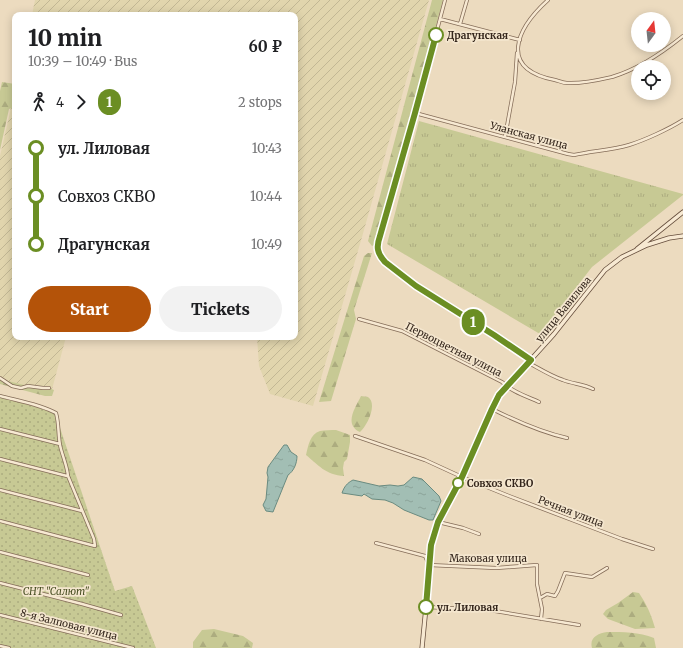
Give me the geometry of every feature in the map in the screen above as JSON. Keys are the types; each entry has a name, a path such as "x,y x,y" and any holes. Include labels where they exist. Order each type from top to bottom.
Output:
{"street":[{"path":"445,0 379,239 379,253 385,262 416,286 494,335 530,362 563,380 593,389"},
{"path":"460,24 468,0"},
{"path":"505,138 515,82 520,40 531,18 548,0"},
{"path":"440,19 520,40"},
{"path":"518,49 522,64 528,70 536,74 547,79 567,83 585,82 613,76 637,67 666,50 683,36"},
{"name":"Уланская улица","path":"415,113 568,154 629,145 683,120"},
{"name":"улица Вавилова","path":"631,253 683,212"},
{"name":"улица Вавилова","path":"422,648 431,545 438,522 462,477 499,395 554,334 606,270 622,257 647,245 669,238 683,236"},
{"name":"Первоцветная улица","path":"359,319 402,331 502,382 507,387 518,393 539,402"},
{"path":"0,378 12,386 22,388 28,386 49,388"},
{"path":"0,396 38,406 56,413 60,444 68,471 68,476 94,540 95,546 0,522"},
{"path":"492,409 548,434 567,438"},
{"path":"0,429 60,444"},
{"name":"Речная улица","path":"355,436 425,460 509,496 652,549"},
{"path":"0,460 68,476"},
{"path":"0,490 82,511"},
{"path":"438,522 480,534"},
{"path":"376,543 425,556 429,565"},
{"path":"0,552 88,574"},
{"name":"Маковая улица","path":"429,565 496,568 537,565 537,584 542,609 541,619"},
{"path":"540,598 547,594 555,596 565,573 592,577 607,568"},
{"path":"0,583 121,615"},
{"path":"426,607 489,610 579,626"},
{"name":"8-я Залповая улица","path":"0,615 134,648"},
{"path":"0,646 9,648"}],"shaded area":[{"path":"35,0 429,0 313,406 270,394 259,366 257,340 298,340 298,12 33,12"},
{"path":"12,103 12,340 65,340 51,393 0,380 0,156"}],"green space":[{"path":"432,0 443,0 378,243 372,246 368,241"},
{"path":"2,82 12,84 12,108 9,109 0,150 0,91"},
{"path":"419,121 683,195 592,267 540,334 387,244"},
{"path":"368,253 372,253 354,310 356,319 331,401 319,402 364,256"},
{"path":"0,379 44,390 49,388 54,390 52,396 45,396 0,384"},
{"name":"СНТ \"Салют\"","path":"0,396 55,413 115,591 132,586 156,648 0,648"},
{"path":"361,396 368,397 371,400 372,410 366,425 360,432 352,425 352,415"},
{"path":"336,430 350,435 347,459 344,462 343,468 344,476 327,472 306,455 310,441 314,435 320,431"},
{"path":"633,592 639,593 642,597 655,628 635,629 608,619 603,614 606,610"},
{"path":"214,629 243,636 253,643 252,648 193,648 193,642 202,630"},
{"path":"607,632 631,633 648,636 654,638 656,648 592,648 591,644 593,639 600,634"}],"water":[{"path":"284,445 287,445 291,452 297,456 296,464 288,475 273,512 266,511 263,505 266,499 268,467"},
{"path":"413,477 422,479 439,496 441,501 433,520 429,520 404,510 385,500 372,499 364,494 362,496 342,493 346,485 353,480 379,486 398,486 404,485"}],"bus line":[{"name":"1","path":"426,607 431,545 438,522 462,477 499,395 531,360 416,286 385,262 381,258 378,250 379,239 436,35"}],"place":[{"name":"Драгунская","path":"436,35"},
{"name":"Совхоз СКВО","path":"458,483"},
{"name":"ул. Лиловая","path":"426,607"}]}
